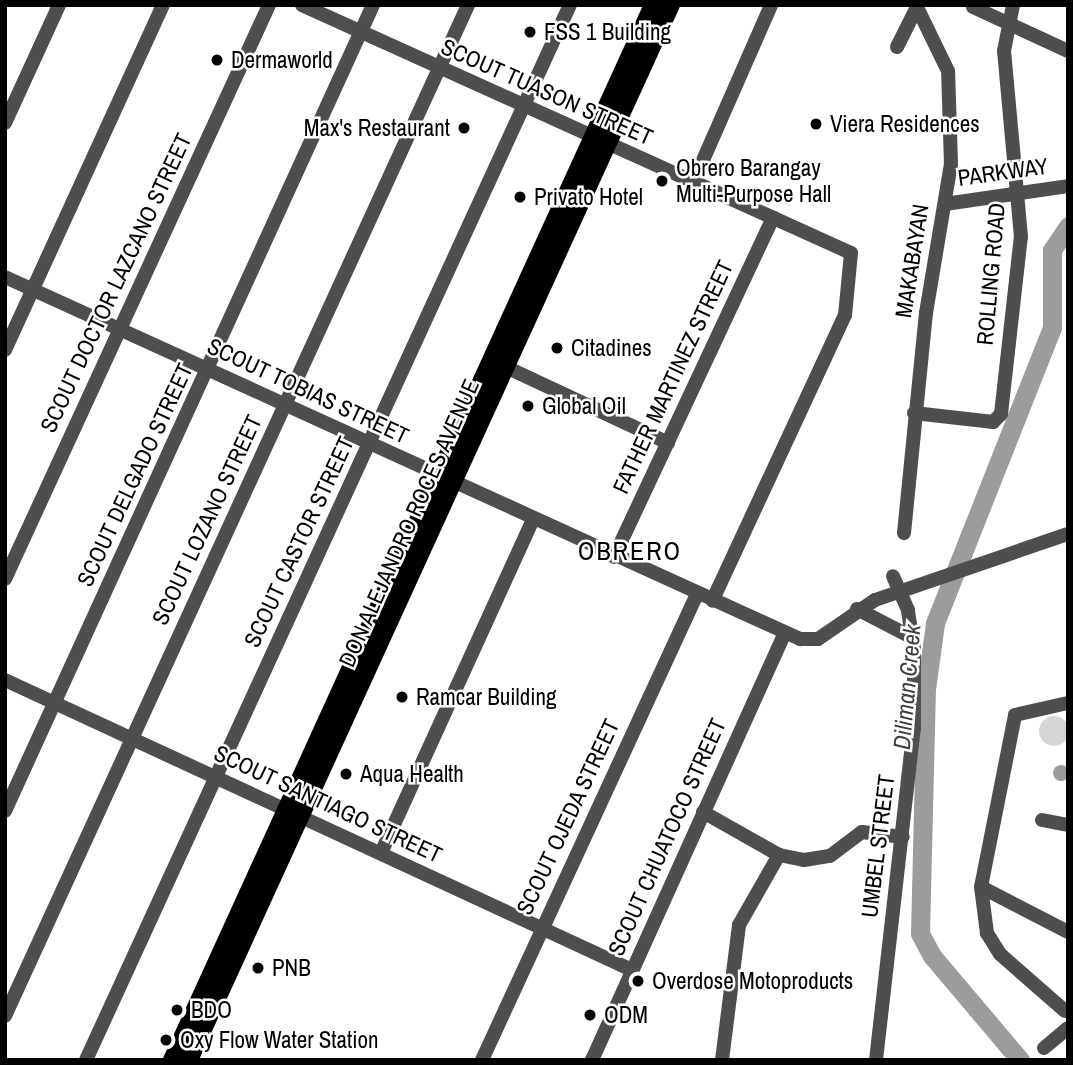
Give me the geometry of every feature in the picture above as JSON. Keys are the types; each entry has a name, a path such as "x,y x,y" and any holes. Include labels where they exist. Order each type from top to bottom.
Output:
{"main road":[{"name":"DON ALEJANDRO ROCES AVENUE","path":"652,26 653,5"},
{"name":"DON ALEJANDRO ROCES AVENUE","path":"189,1060 294,813 652,26 671,5"},
{"name":"DON ALEJANDRO ROCES AVENUE","path":"446,480 506,367 601,140"},
{"name":"DON ALEJANDRO ROCES AVENUE","path":"172,1060 294,813"}],"street":[{"path":"5,123 59,5"},
{"path":"5,350 163,5"},
{"name":"SCOUT DOCTOR LAZCANO STREET","path":"5,579 269,5"},
{"name":"SCOUT TUASON STREET","path":"302,5 851,253 845,315 712,601"},
{"name":"SCOUT DELGADO STREET","path":"5,811 373,5"},
{"name":"SCOUT LOZANO STREET","path":"5,1016 468,5"},
{"name":"SCOUT CASTOR STREET","path":"86,1060 570,5"},
{"path":"693,183 771,5"},
{"name":"ROLLING ROAD","path":"914,413 993,422 1001,414 1021,237 1020,191 1006,86 1008,23 1013,5"},
{"path":"897,47 916,7"},
{"name":"MAKABAYAN","path":"904,533 914,413 951,164 948,71 916,7"},
{"path":"973,7 1068,51"},
{"name":"PARKWAY","path":"945,205 1020,191 1068,186"},
{"name":"FATHER MARTINEZ STREET","path":"614,557 773,217"},
{"name":"SCOUT TOBIAS STREET","path":"5,277 784,634 818,639 857,609 874,600 1068,534"},
{"path":"506,367 668,443"},
{"path":"381,853 533,520"},
{"name":"UMBEL STREET","path":"876,1060 914,728 908,610 893,576"},
{"name":"SCOUT OJEDA STREET","path":"482,1060 696,594"},
{"path":"857,609 911,637"},
{"name":"SCOUT CHUATOCO STREET","path":"592,1060 784,634"},
{"name":"SCOUT SANTIAGO STREET","path":"5,680 632,970"},
{"path":"1067,1012 1000,954 987,933 981,887 1015,715 1068,703"},
{"path":"703,812 779,855 819,859 862,832 903,837"},
{"path":"1042,820 1068,825"},
{"path":"722,1060 739,925 779,855"},
{"path":"981,887 1068,932"},
{"path":"1044,1048 1068,1028"}],"shaded area":[{"path":"1054,716 1065,720 1069,731 1065,742 1054,746 1043,742 1039,731 1043,720"},
{"path":"1061,765 1069,773 1061,781 1053,773"}],"waterway":[{"name":"Diliman Creek","path":"1020,1060 932,956 920,933 926,689 935,623 1052,328 1052,250 1068,226"}],"place":[{"name":"FSS 1 Building","path":"530,32"},
{"name":"Dermaworld","path":"217,60"},
{"name":"Viera Residences","path":"816,124"},
{"name":"Max's Restaurant","path":"464,128"},
{"name":"Obrero Barangay Multi-Purpose Hall","path":"662,181"},
{"name":"Privato Hotel","path":"520,197"},
{"name":"Citadines","path":"557,348"},
{"name":"Global Oil","path":"528,406"},
{"name":"Ramcar Building","path":"402,697"},
{"name":"Aqua Health","path":"346,774"},
{"name":"PNB","path":"258,968"},
{"name":"Overdose Motoproducts","path":"638,981"},
{"name":"BDO","path":"177,1010"},
{"name":"ODM","path":"590,1015"},
{"name":"Oxy Flow Water Station","path":"166,1040"}],"district":[{"name":"OBRERO","path":"630,551"}]}
